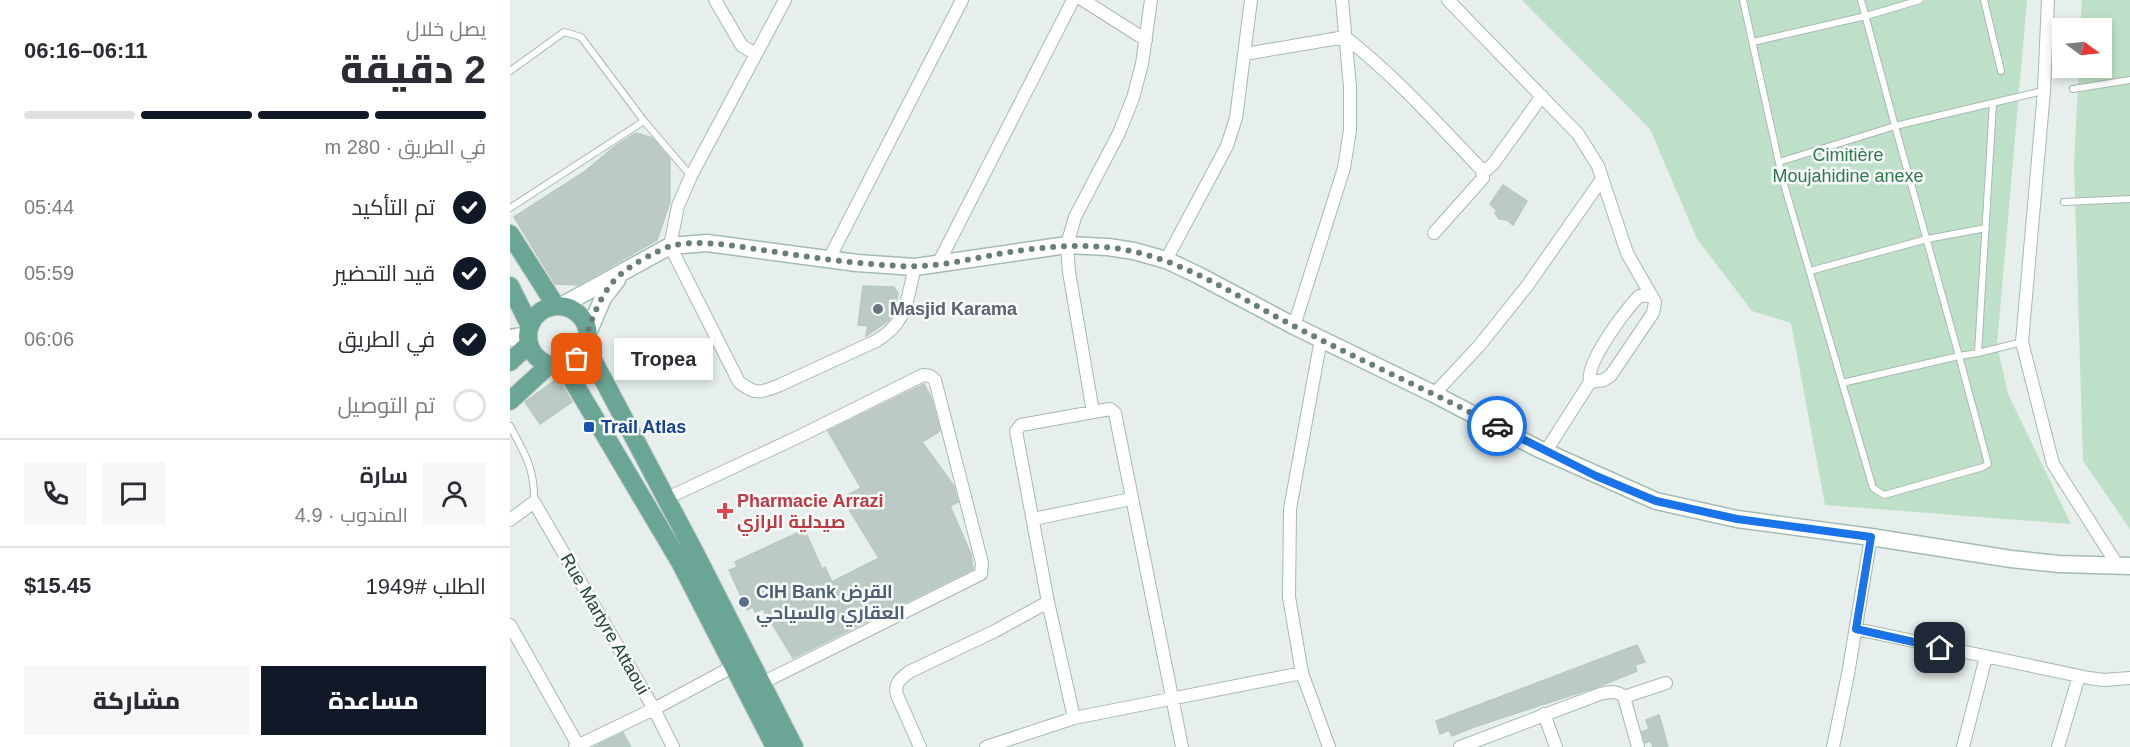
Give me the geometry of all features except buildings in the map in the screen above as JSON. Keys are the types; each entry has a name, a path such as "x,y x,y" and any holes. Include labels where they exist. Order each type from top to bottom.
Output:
{"main road":[{"path":"510,234 559,306"},
{"path":"510,285 520,335 536,357 557,365 680,562 775,747"},
{"path":"510,362 520,335 545,309 559,306 576,312 584,321 587,340 665,499 794,747"},
{"path":"510,401 557,365 577,359 587,340"}],"street":[{"path":"715,0 742,46 756,54"},
{"path":"785,0 691,176 678,206 670,246 739,382 749,390 756,392 780,385 890,333 898,325 902,315 915,267"},
{"path":"829,259 962,0"},
{"path":"938,264 1073,0"},
{"path":"1083,0 1146,40"},
{"path":"1093,412 1069,272 1067,245 1070,229 1079,208 1127,115 1138,81 1151,0"},
{"path":"1166,260 1227,146 1236,118 1251,0"},
{"path":"1294,326 1344,168 1350,130 1350,87 1342,0"},
{"path":"1448,0 1578,134 1593,155 1627,252 1655,302 1653,313 1611,375 1604,380 1590,382"},
{"path":"2048,0 2044,91 2022,342 2053,464 2124,566"},
{"path":"1245,54 1345,37 1370,57 1482,169 1483,178 1434,233"},
{"path":"1482,169 1489,168 1493,164 1542,96"},
{"path":"1434,394 1479,346 1527,286 1602,179"},
{"path":"559,306 670,246 707,243 829,259 915,267 1067,245 1134,251 1166,260 1228,290 1294,326 1546,452 1632,492 1675,506 1737,519 2034,562 2124,566"},
{"path":"587,340 603,298 621,274"},
{"path":"1546,452 1590,382 1591,365 1623,315 1639,296 1652,296"},
{"path":"1321,339 1290,509 1289,597 1302,673 1329,747"},
{"path":"665,499 923,375 935,380 982,563 981,574 762,683"},
{"path":"1074,718 1048,602 1017,428 1021,425 1110,409 1115,413 1182,747"},
{"path":"1033,519 1131,499"},
{"path":"510,520 534,502"},
{"name":"Rue Martyre Attaoui","path":"534,502 674,747"},
{"path":"1833,747 1871,537"},
{"path":"920,747 897,695 899,680 909,672 995,631 1048,602"},
{"path":"510,625 577,747 654,710 734,666"},
{"path":"1856,629 2079,676 2104,680 2130,678"},
{"path":"1963,747 1986,657"},
{"path":"986,747 1074,718 1302,673"},
{"path":"2058,747 2079,676"},
{"path":"1624,697 1666,683"},
{"path":"1460,747 1600,694 1618,692 1624,697 1638,747"},
{"path":"1544,714 1556,747"}],"lane":[{"path":"1743,0 1779,162 1810,271 1873,488 1884,495 1988,464 1861,0"},
{"path":"1753,42 1866,16 1920,0"},
{"path":"1984,0 2001,71"},
{"path":"510,72 564,32 581,37 644,121 691,176"},
{"path":"2073,89 2130,80"},
{"path":"1779,162 1895,126 2044,91"},
{"path":"1978,354 1993,103"},
{"path":"510,208 644,121"},
{"path":"2064,202 2130,199"},
{"path":"1810,271 1927,239 1986,228"},
{"path":"1842,383 1959,356 1978,354 2022,342"},
{"path":"510,426 530,464 534,479 534,502"}],"green space":[{"name":"Cimitière Moujahidine anexe","path":"1522,0 2027,0 1997,345 2008,394 2071,524 1825,505 1791,323 1752,311 1697,239 1650,129"},
{"path":"2082,0 2130,0 2130,529 2083,461 2074,165 2078,78 2112,78 2112,18 2081,18"}],"way so far":[{"path":"577,359 586,347 588,333 597,308 621,274 670,246 707,243 857,263 915,267 1067,245 1085,245 1134,251 1166,260 1497,426"}],"place":[{"name":"Masjid Karama","path":"878,309"},
{"name":"Tropea","path":"577,359"},
{"name":"Trail Atlas","path":"589,427"},
{"name":"Pharmacie Arrazi صيدلية الرازي","path":"725,511"},
{"name":"CIH Bank القرض العقاري والسياحي","path":"744,602"}],"route":[{"path":"1497,426 1596,476 1656,501 1737,519 1871,537 1856,629 1940,648"}]}
